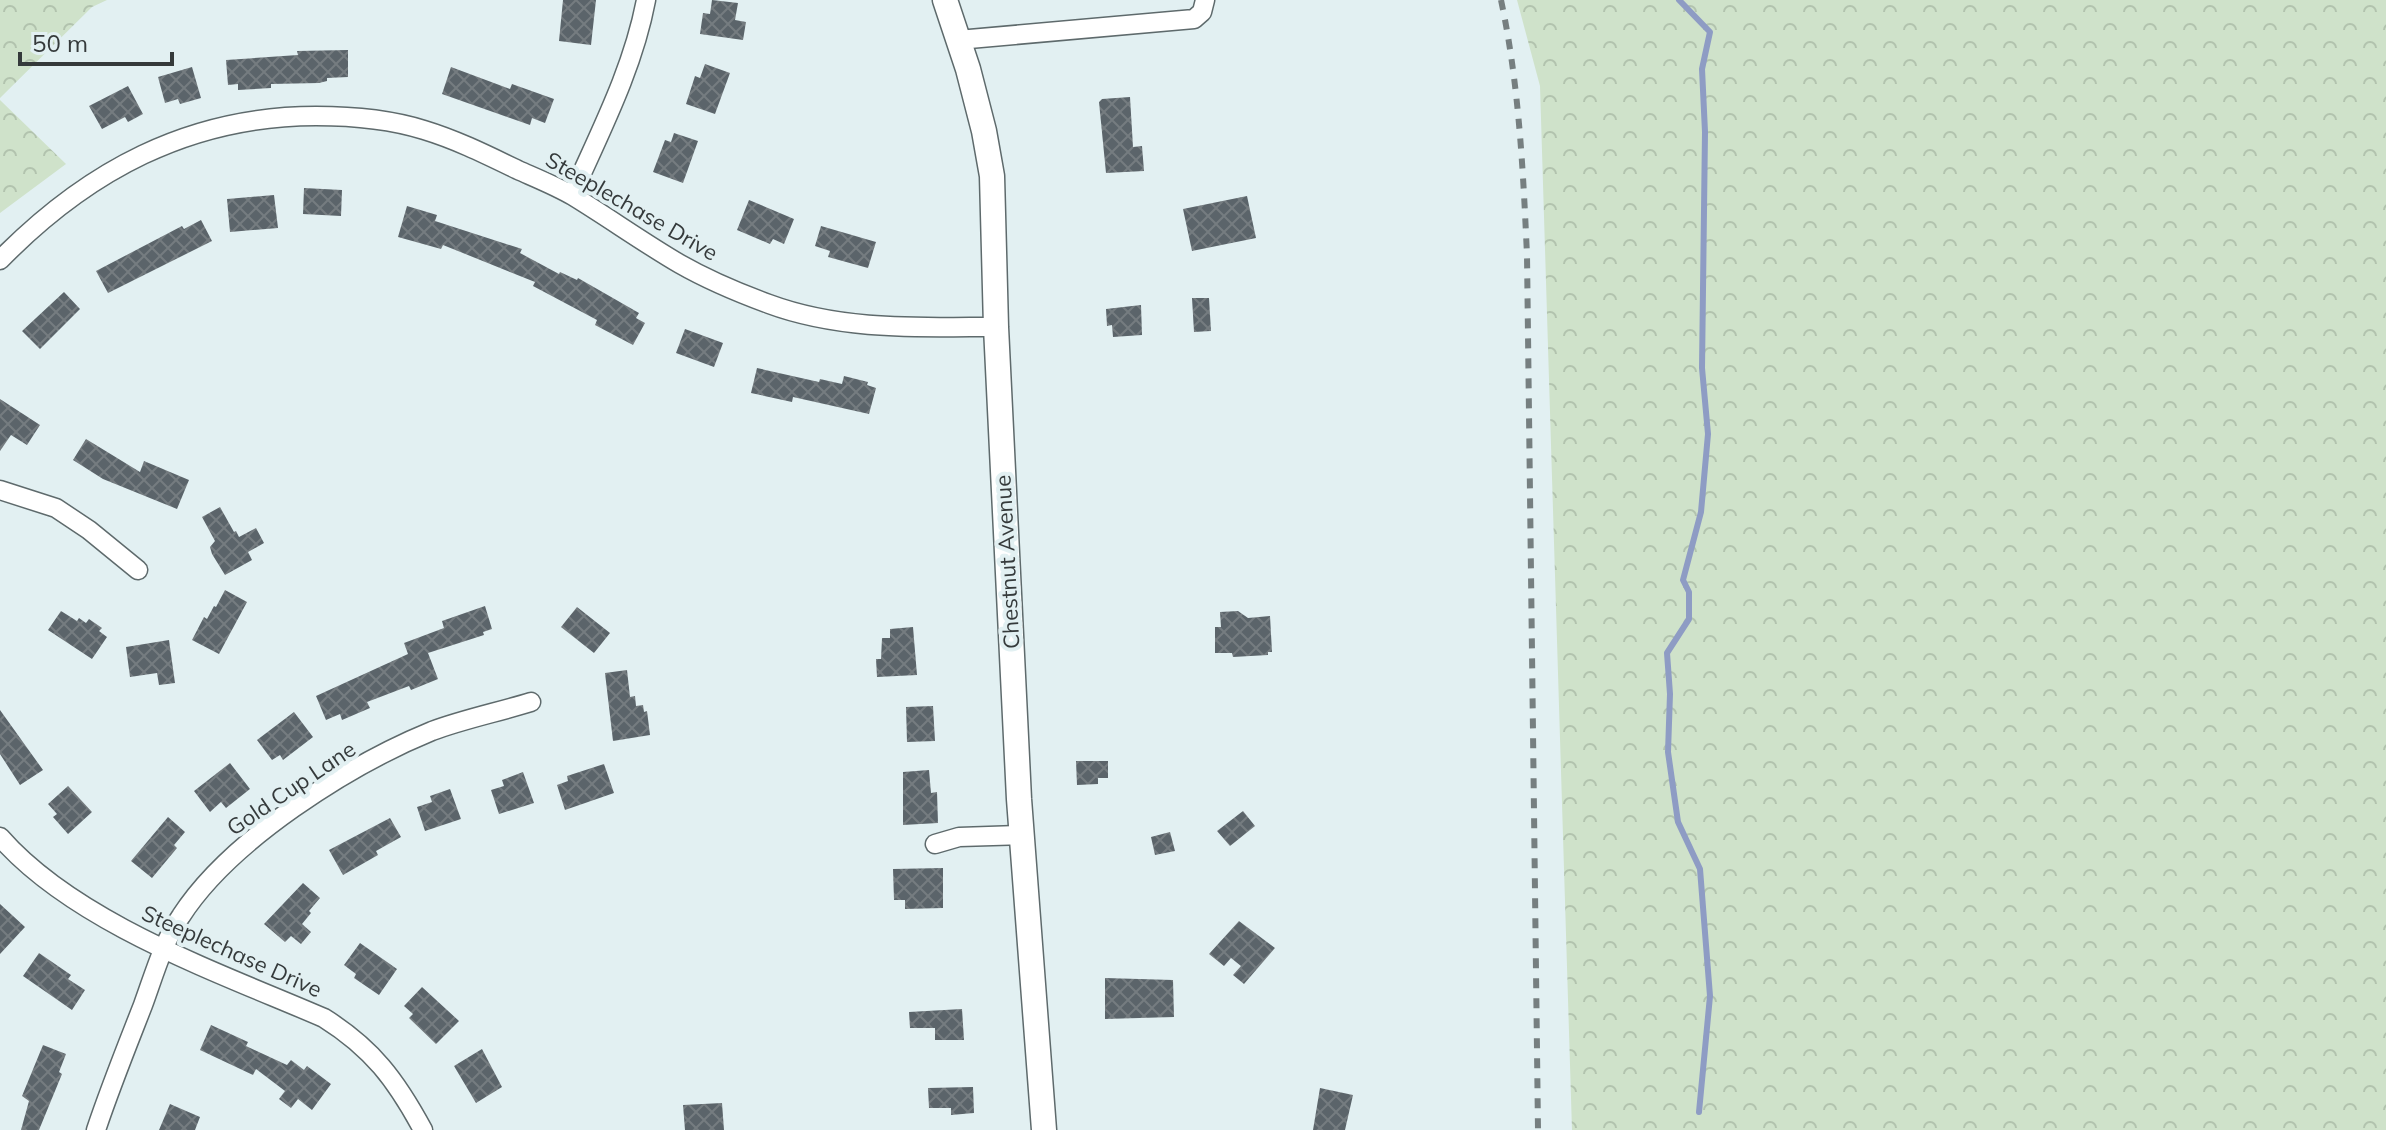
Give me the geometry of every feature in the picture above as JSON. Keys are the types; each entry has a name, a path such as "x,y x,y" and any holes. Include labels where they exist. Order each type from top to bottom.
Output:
{"street":[{"path":"572,195 624,76 639,34 646,0"},
{"name":"Chestnut Avenue","path":"945,0 984,131 992,176 996,327 1022,835 1044,1130"},
{"path":"958,40 1194,19 1202,12 1205,0"},
{"name":"Steeplechase Drive","path":"0,260 30,229 75,194 123,164 198,132 244,121 289,116 339,116 421,129 463,143 572,195 682,265 771,305 869,326 996,327"},
{"path":"0,490 56,508 138,570"},
{"name":"Gold Cup Lane","path":"96,1130 164,948 199,890 228,860 310,799 388,751 434,731 531,702"},
{"path":"935,844 959,837 1022,835"},
{"name":"Steeplechase Drive","path":"0,837 14,852 123,928 324,1018 353,1036 379,1061 403,1093 423,1130"}],"green space":[{"path":"0,0 107,0 92,7 0,98"},
{"path":"1517,0 2386,0 2386,1130 1572,1130 1540,86"},
{"path":"0,100 66,164 0,213"}],"building":[{"path":"563,0 596,0 591,45 559,41"},
{"path":"712,0 738,3 735,20 746,22 743,40 700,34 703,13 710,14"},
{"path":"348,50 348,77 327,78 327,81 319,83 271,84 271,88 238,90 238,84 228,85 226,60 298,55 297,51"},
{"path":"705,64 730,73 715,114 686,104 695,76 700,78"},
{"path":"192,67 201,98 180,104 178,99 165,103 158,77"},
{"path":"451,67 510,89 512,84 554,99 545,123 532,118 530,125 442,94"},
{"path":"128,86 143,114 128,122 125,117 102,129 89,106"},
{"path":"1130,97 1133,147 1142,146 1144,171 1106,173 1099,102 1102,99"},
{"path":"674,133 698,141 683,183 653,172 665,140 671,142"},
{"path":"304,188 342,190 341,216 303,214"},
{"path":"274,195 278,228 230,232 227,199"},
{"path":"1247,196 1256,238 1192,251 1183,209"},
{"path":"749,200 794,219 784,244 773,239 770,244 737,230"},
{"path":"407,206 437,215 435,221 522,249 520,253 559,274 578,278 639,313 636,318 645,323 633,345 595,325 597,320 533,286 535,282 443,245 441,249 398,237"},
{"path":"201,220 212,241 108,293 96,271 182,226 184,229"},
{"path":"821,226 876,242 868,268 828,257 830,251 815,246"},
{"path":"64,292 80,309 40,349 22,331"},
{"path":"1192,298 1209,298 1211,331 1194,332"},
{"path":"1141,305 1142,335 1113,337 1112,325 1107,326 1106,309"},
{"path":"685,329 723,343 714,367 676,353"},
{"path":"757,368 819,382 820,379 842,384 844,376 868,382 867,385 876,388 869,414 793,397 792,402 751,393"},
{"path":"0,399 40,425 27,445 11,435 0,451"},
{"path":"86,439 140,472 144,461 189,480 177,509 103,479 73,460"},
{"path":"220,507 239,537 256,528 264,543 248,552 252,560 225,575 212,554 210,547 215,541 202,517"},
{"path":"225,590 247,602 219,654 192,640 204,617 207,619"},
{"path":"485,606 492,629 483,632 484,635 428,653 438,679 367,702 370,708 342,720 340,714 326,720 316,696 408,654 404,643 444,628 442,621"},
{"path":"577,607 610,633 594,653 561,627"},
{"path":"61,611 77,621 79,618 86,623 89,619 102,628 99,631 107,637 92,659 48,630"},
{"path":"1238,611 1248,618 1270,616 1272,652 1268,655 1233,657 1232,653 1215,653 1215,627 1221,627 1220,612"},
{"path":"913,627 917,675 877,677 876,659 881,659 882,638 890,638 890,629"},
{"path":"169,640 175,683 159,685 157,673 130,677 126,647"},
{"path":"627,670 630,697 635,696 636,706 643,705 644,712 647,711 650,735 613,741 605,673"},
{"path":"933,706 935,741 907,742 906,707"},
{"path":"0,710 43,770 20,785 0,754"},
{"path":"294,712 313,737 283,760 280,755 272,760 257,740"},
{"path":"1076,761 1108,761 1108,778 1098,778 1098,784 1077,785"},
{"path":"230,763 250,789 226,808 221,802 210,812 194,791"},
{"path":"604,764 614,793 565,810 557,785 568,781 567,776"},
{"path":"929,770 931,793 937,792 938,823 903,825 903,772"},
{"path":"523,772 534,803 499,814 491,790 504,786 502,780"},
{"path":"68,786 92,812 68,834 53,817 57,814 48,804"},
{"path":"450,789 461,819 425,831 417,807 432,802 430,796"},
{"path":"1243,811 1255,826 1230,846 1217,831"},
{"path":"168,817 185,832 174,845 177,848 152,878 131,861"},
{"path":"390,818 401,837 376,851 378,855 343,875 329,850"},
{"path":"1170,832 1175,851 1155,855 1151,837"},
{"path":"943,868 943,908 905,909 905,900 894,900 893,869"},
{"path":"303,883 320,898 302,924 311,932 301,944 291,936 285,942 264,924"},
{"path":"0,904 25,927 0,954"},
{"path":"1239,921 1275,948 1244,984 1233,975 1241,966 1231,958 1224,966 1209,954"},
{"path":"360,943 397,969 379,995 354,978 356,974 344,965"},
{"path":"39,953 71,975 68,979 85,990 72,1010 23,976"},
{"path":"1105,978 1173,980 1174,1017 1105,1019"},
{"path":"422,987 459,1021 436,1044 409,1018 413,1014 404,1006"},
{"path":"962,1009 964,1040 935,1040 935,1028 910,1028 909,1012"},
{"path":"211,1025 287,1065 291,1060 304,1070 307,1066 331,1084 312,1110 298,1099 291,1108 279,1099 285,1091 256,1069 253,1075 200,1050"},
{"path":"43,1045 66,1054 59,1072 62,1074 39,1130 21,1130 29,1101 22,1096"},
{"path":"482,1049 502,1087 476,1103 454,1066"},
{"path":"973,1087 974,1113 951,1115 951,1108 929,1108 928,1088"},
{"path":"1320,1088 1353,1095 1345,1130 1313,1130"},
{"path":"722,1103 724,1130 685,1130 683,1105"},
{"path":"170,1104 200,1117 195,1130 159,1130"}],"waterway":[{"path":"1679,0 1710,32 1702,69 1705,132 1702,368 1708,434 1701,512 1683,580 1689,592 1689,619 1667,653 1670,694 1668,752 1678,822 1700,869 1710,996 1699,1112"}],"railway":[{"path":"1501,0 1516,95 1527,255 1538,1130"}]}
